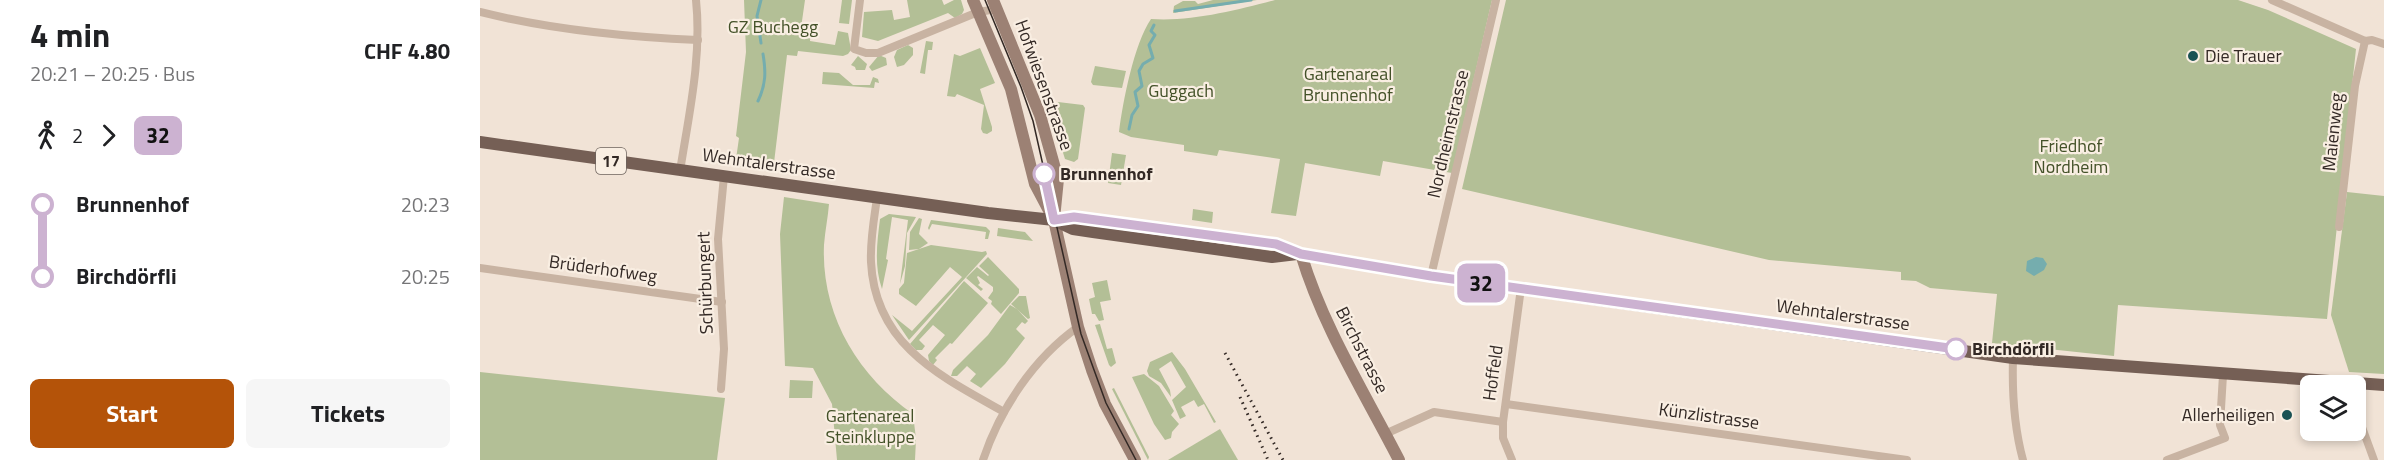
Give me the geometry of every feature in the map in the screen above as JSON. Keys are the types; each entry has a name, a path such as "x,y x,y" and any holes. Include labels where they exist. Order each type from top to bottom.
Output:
{"main road":[{"name":"Wehntalerstrasse","path":"480,142 877,198 1054,220 1074,217 1276,244 1301,254 1431,276 2013,358 2300,380"},
{"name":"Wehntalerstrasse","path":"2366,384 2384,385"}],"street":[{"path":"680,171 696,71 698,40 696,0"},
{"path":"860,0 854,49 867,53 878,53 995,5"},
{"name":"Hofwiesenstrasse","path":"973,0 1011,89 1035,184 1054,220 1077,327 1105,404 1135,460"},
{"name":"Nordheimstrasse","path":"1431,276 1496,0"},
{"path":"2272,0 2365,41 2372,40 2384,44"},
{"name":"Hofwiesenstrasse","path":"995,5 1040,115 1058,179 1054,220"},
{"path":"480,12 577,31 630,37 698,40"},
{"name":"Maienweg","path":"2339,227 2355,86 2365,41"},
{"name":"Schürbungert","path":"721,389 723,349 718,239 724,176"},
{"path":"877,198 872,232 871,265 878,297 890,325 906,347 933,372 1004,412"},
{"name":"Birchstrasse","path":"1301,254 1308,278 1331,333 1399,460"},
{"name":"Brüderhofweg","path":"480,268 722,302"},
{"name":"Hoffeld","path":"1512,460 1503,438 1503,422 1521,288"},
{"path":"983,460 1004,412 1027,377 1056,342 1077,327"},
{"path":"2013,358 2014,411 2018,441 2024,460"},
{"path":"2167,460 2225,438 2220,425 2223,375"},
{"name":"Künzlistrasse","path":"1506,404 1907,460"},
{"path":"1385,434 1434,412 1503,422"},
{"path":"2366,438 2374,460"}],"green space":[{"name":"GZ Buchegg","path":"744,0 805,0 801,28 811,29 810,41 835,45 838,31 848,33 851,50 843,56 798,51 797,56 787,55 773,171 735,166 739,138 736,136 746,52"},
{"path":"842,0 852,0 849,24 839,23"},
{"path":"907,0 942,0 944,5 954,0 961,0 964,10 955,18 948,13 878,41 862,37 864,12 892,10 894,20 910,17"},
{"path":"1213,0 1257,0 1173,13 1174,6 1183,1 1195,1 1198,4"},
{"name":"Gartenareal Brunnenhof","path":"1275,0 1492,0 1452,173 1383,161 1380,176 1305,163 1296,216 1271,213 1280,159 1219,150 1217,156 1184,151 1184,145 1131,137 1119,132 1134,58 1151,19 1198,17"},
{"name":"Friedhof Nordheim","path":"1506,0 2238,0 2268,10 2356,49 2327,319 2118,305 2114,356 1992,343 1997,294 1930,288 1916,281 1901,280 1901,272 1769,260 1462,189"},
{"path":"926,41 933,42 932,50 928,50 925,74 920,73"},
{"path":"908,45 913,48 913,55 904,65 897,67 894,57 897,50"},
{"path":"980,48 995,83 980,89 992,127 992,131 987,134 981,129 984,105 957,94 955,97 947,96 954,54 960,56"},
{"path":"879,55 886,58 887,65 872,71 869,67"},
{"path":"858,56 867,64 865,70 856,70 851,65"},
{"path":"1095,66 1126,71 1122,88 1093,85 1091,82"},
{"path":"823,72 839,73 853,85 870,85 873,77 878,79 879,83 875,82 874,88 822,84"},
{"path":"1058,102 1083,105 1085,108 1078,159 1074,162 1065,159 1059,140 1063,136 1061,131 1057,130 1050,111"},
{"path":"1112,153 1126,155 1121,185 1108,183"},
{"path":"2347,192 2384,196 2384,374 2349,372 2331,315"},
{"name":"Gartenareal Steinkluppe","path":"784,197 829,204 824,245 825,270 836,319 859,362 875,381 913,414 916,439 915,460 837,460 832,404 813,368 785,366 780,234"},
{"path":"1193,209 1213,212 1212,223 1192,220"},
{"path":"889,214 916,217 907,233 905,266 900,284 908,220 892,217 886,259 888,260 882,289 877,263 878,237 880,219"},
{"path":"919,218 922,219 919,234 928,243 919,249 909,250 910,232"},
{"path":"931,220 986,227 990,231 988,239 985,239 986,232 932,224 929,230"},
{"path":"998,228 1025,232 1033,241 997,236"},
{"path":"931,245 986,251 987,254 909,340 892,315 912,331 962,277 950,267 916,306 899,294 899,289 904,283 907,253"},
{"path":"988,257 1019,289 1019,293 1001,314 988,298 993,287 978,276 980,283 978,285 983,289 981,291 966,278 977,267 988,276 979,266"},
{"path":"1107,280 1111,300 1100,302 1104,320 1099,321 1095,314 1092,314 1089,299 1095,297 1092,283"},
{"path":"964,281 988,303 952,344 950,343 935,358 937,360 933,365 928,355 945,335 933,325 919,340 925,346 922,350 916,350 910,344"},
{"path":"1019,296 1026,296 1030,318 1028,319 1011,304"},
{"path":"1010,305 1028,321 1025,324 1022,322 1016,329 1025,338 1005,364 981,388 970,381 976,374 967,366 957,376 951,376 953,370 988,335"},
{"path":"1100,324 1107,349 1112,348 1116,363 1111,367 1095,325"},
{"path":"1172,352 1185,369 1216,422 1214,423 1204,404 1198,407 1194,400 1181,407 1186,416 1180,419 1172,400 1186,387 1171,361 1159,369 1170,390 1171,397 1161,383 1149,376 1147,371 1150,362"},
{"path":"480,372 725,398 717,460 480,460"},
{"path":"1144,374 1159,386 1174,411 1171,415 1179,424 1172,432 1171,438 1165,440 1154,424 1132,377"},
{"path":"790,380 813,381 812,398 789,398"},
{"path":"1114,388 1149,457 1148,460 1112,389"},
{"path":"1220,429 1238,460 1168,460"}],"water":[{"path":"2036,257 2043,258 2047,264 2044,270 2034,276 2026,271 2027,261"}],"waterway":[{"path":"761,0 757,16 761,43"},
{"path":"1175,11 1251,0"},
{"path":"1129,129 1132,115 1138,106 1135,92 1142,86 1139,71 1143,64 1153,58 1149,45 1155,35 1151,31 1154,25"},
{"path":"758,101 765,78 763,54"}],"tram line":[{"path":"985,0 1033,121 1081,334 1106,403 1136,460"}],"railway":[{"path":"1225,353 1283,460"},
{"path":"1240,397 1268,460"}],"bus line":[{"name":"32","path":"1044,174 1054,220 1074,217 1276,244 1301,254 1431,276 1956,349"}],"place":[{"name":"Die Trauer","path":"2193,56"},
{"name":"Brunnenhof","path":"1044,174"},
{"name":"Birchdörfli","path":"1956,349"},
{"name":"Allerheiligen","path":"2287,415"}],"park label":[{"name":"Guggach","path":"1181,91"}]}
